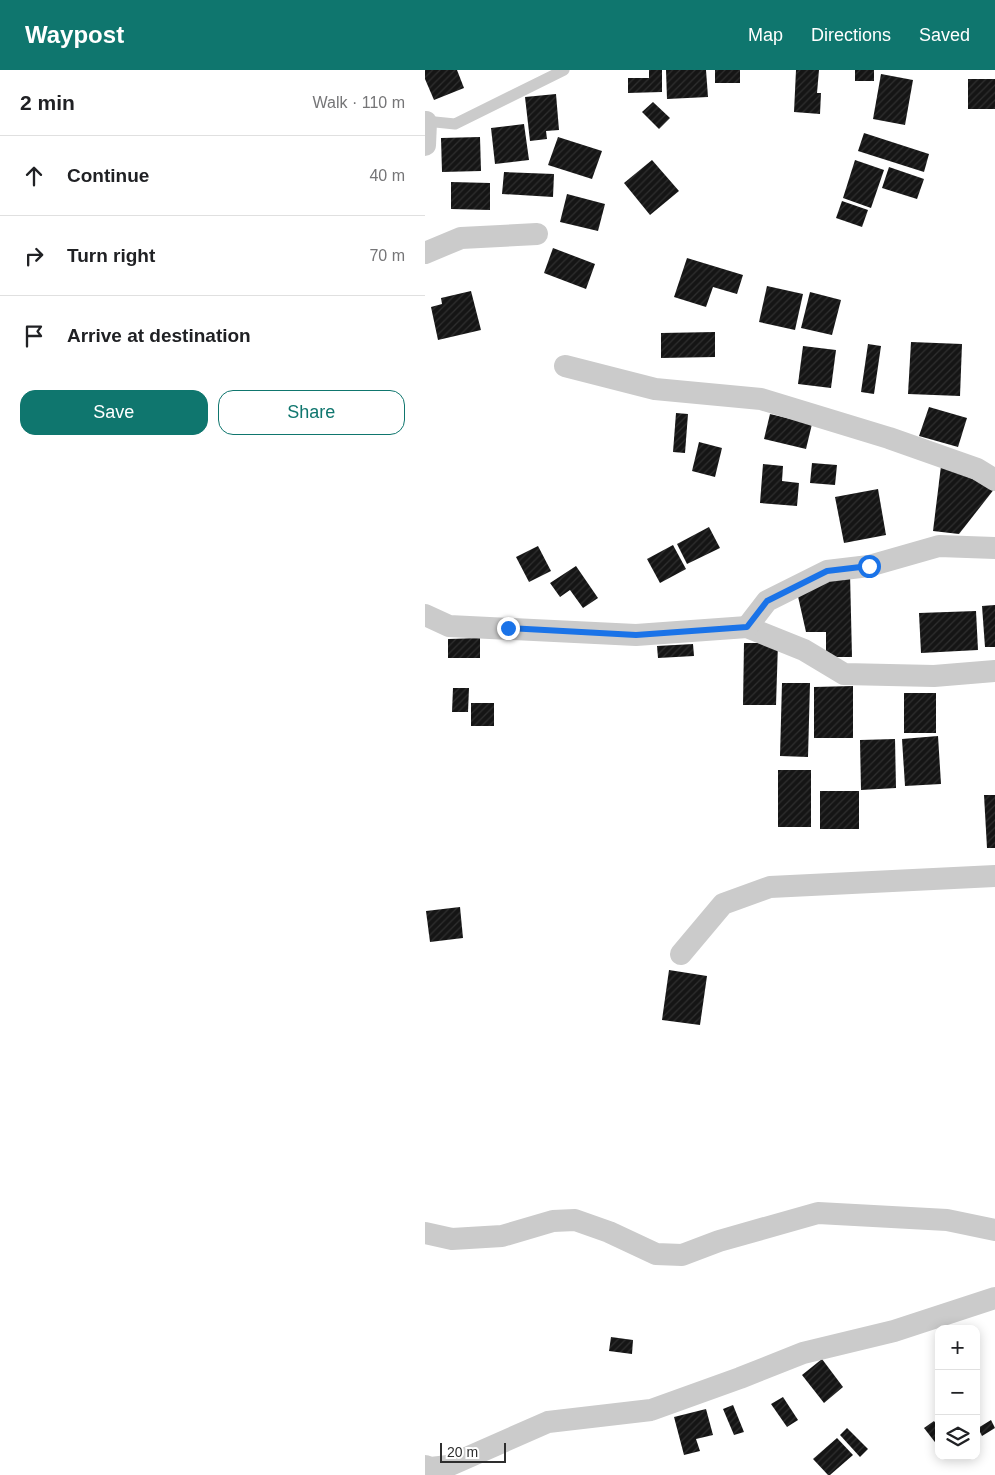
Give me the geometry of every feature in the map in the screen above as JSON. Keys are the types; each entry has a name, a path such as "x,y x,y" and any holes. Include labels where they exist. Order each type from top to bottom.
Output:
{"street":[{"path":"425,145 426,122"},
{"path":"425,253 461,238 537,234"},
{"path":"565,366 655,389 761,399 889,438 977,469 995,480"},
{"path":"747,627 767,601 827,571 869,566 939,546 995,548"},
{"path":"425,615 449,626 636,635 747,627 804,650 844,674 934,676 995,671"},
{"path":"681,954 723,904 770,887 995,876"},
{"path":"425,1233 452,1239 502,1236 553,1221 575,1220 609,1232 655,1254 682,1255 719,1241 818,1213 947,1220 995,1230"},
{"path":"425,1466 431,1468 449,1466 548,1422 651,1410 803,1353 894,1331 995,1298"}],"lane":[{"path":"426,122 455,124 564,70"}],"building":[{"path":"425,70 457,70 464,88 434,100 425,79"},
{"path":"649,70 662,70 662,92 628,93 628,78 649,78"},
{"path":"666,70 706,70 708,97 667,99"},
{"path":"715,70 740,70 740,83 715,83"},
{"path":"796,70 819,70 817,93 821,93 820,114 794,112"},
{"path":"855,70 874,70 874,81 855,81"},
{"path":"881,74 913,80 905,125 873,119"},
{"path":"968,79 995,79 995,109 968,109"},
{"path":"556,94 559,130 546,131 547,139 530,141 525,97"},
{"path":"653,102 670,118 659,129 642,112"},
{"path":"524,124 529,160 495,164 491,128"},
{"path":"864,133 929,154 924,172 858,151"},
{"path":"480,137 481,171 442,172 441,138"},
{"path":"558,137 602,151 592,179 548,165"},
{"path":"652,160 679,191 650,215 624,183"},
{"path":"855,160 884,170 871,208 843,198"},
{"path":"889,167 924,179 917,199 882,188"},
{"path":"504,172 554,174 553,197 502,194"},
{"path":"451,182 490,183 490,210 451,209"},
{"path":"567,194 605,204 598,231 560,222"},
{"path":"842,201 868,210 862,227 836,218"},
{"path":"553,248 595,264 586,289 544,273"},
{"path":"687,258 743,275 737,294 713,287 706,307 674,297"},
{"path":"767,286 803,294 795,330 759,322"},
{"path":"471,291 481,330 438,340 431,307 442,304 441,298"},
{"path":"810,292 841,300 832,335 801,328"},
{"path":"715,332 715,357 661,358 661,333"},
{"path":"911,342 962,344 960,396 908,394"},
{"path":"868,344 881,346 874,394 861,392"},
{"path":"803,346 836,350 831,388 798,384"},
{"path":"929,407 967,418 958,447 919,436"},
{"path":"676,413 688,414 685,453 673,452"},
{"path":"770,414 812,424 806,449 764,439"},
{"path":"699,442 722,448 715,477 692,471"},
{"path":"812,463 837,465 835,485 810,483"},
{"path":"763,464 783,466 782,481 799,483 797,506 760,503"},
{"path":"941,466 995,488 959,534 933,531"},
{"path":"878,489 886,535 844,543 835,497"},
{"path":"709,527 720,548 687,564 677,544"},
{"path":"673,545 686,569 660,583 647,559"},
{"path":"538,546 551,571 529,582 516,557"},
{"path":"576,566 598,598 583,608 570,590 560,597 550,583"},
{"path":"850,573 852,657 826,657 826,632 806,632 797,592"},
{"path":"995,605 995,647 985,647 982,606"},
{"path":"976,611 978,650 921,653 919,613"},
{"path":"480,638 480,658 448,658 448,639"},
{"path":"744,643 778,643 776,705 743,705"},
{"path":"693,644 694,656 658,658 657,646"},
{"path":"782,683 810,683 808,757 780,756"},
{"path":"853,686 853,738 814,738 814,687"},
{"path":"453,688 469,688 468,712 452,712"},
{"path":"904,693 936,693 936,733 904,733"},
{"path":"471,703 494,703 494,726 471,726"},
{"path":"938,736 941,784 905,786 902,739"},
{"path":"895,739 896,788 861,790 860,740"},
{"path":"778,770 811,770 811,827 778,827"},
{"path":"820,791 859,791 859,829 820,829"},
{"path":"984,795 995,795 995,848 987,848"},
{"path":"460,907 463,938 430,942 426,911"},
{"path":"669,970 707,976 700,1025 662,1020"},
{"path":"611,1337 633,1340 632,1354 609,1351"},
{"path":"822,1359 843,1387 824,1403 802,1375"},
{"path":"783,1397 798,1420 787,1427 771,1404"},
{"path":"733,1405 744,1432 734,1435 723,1409"},
{"path":"706,1409 713,1435 696,1439 700,1451 684,1455 674,1417"},
{"path":"991,1420 995,1428 982,1436 980,1427"},
{"path":"934,1421 935,1442 924,1428"},
{"path":"847,1428 868,1449 860,1457 840,1435"},
{"path":"837,1438 853,1455 828,1475 813,1459"}],"route":[{"path":"508,628 636,635 747,627 767,601 827,571 869,566"}]}
